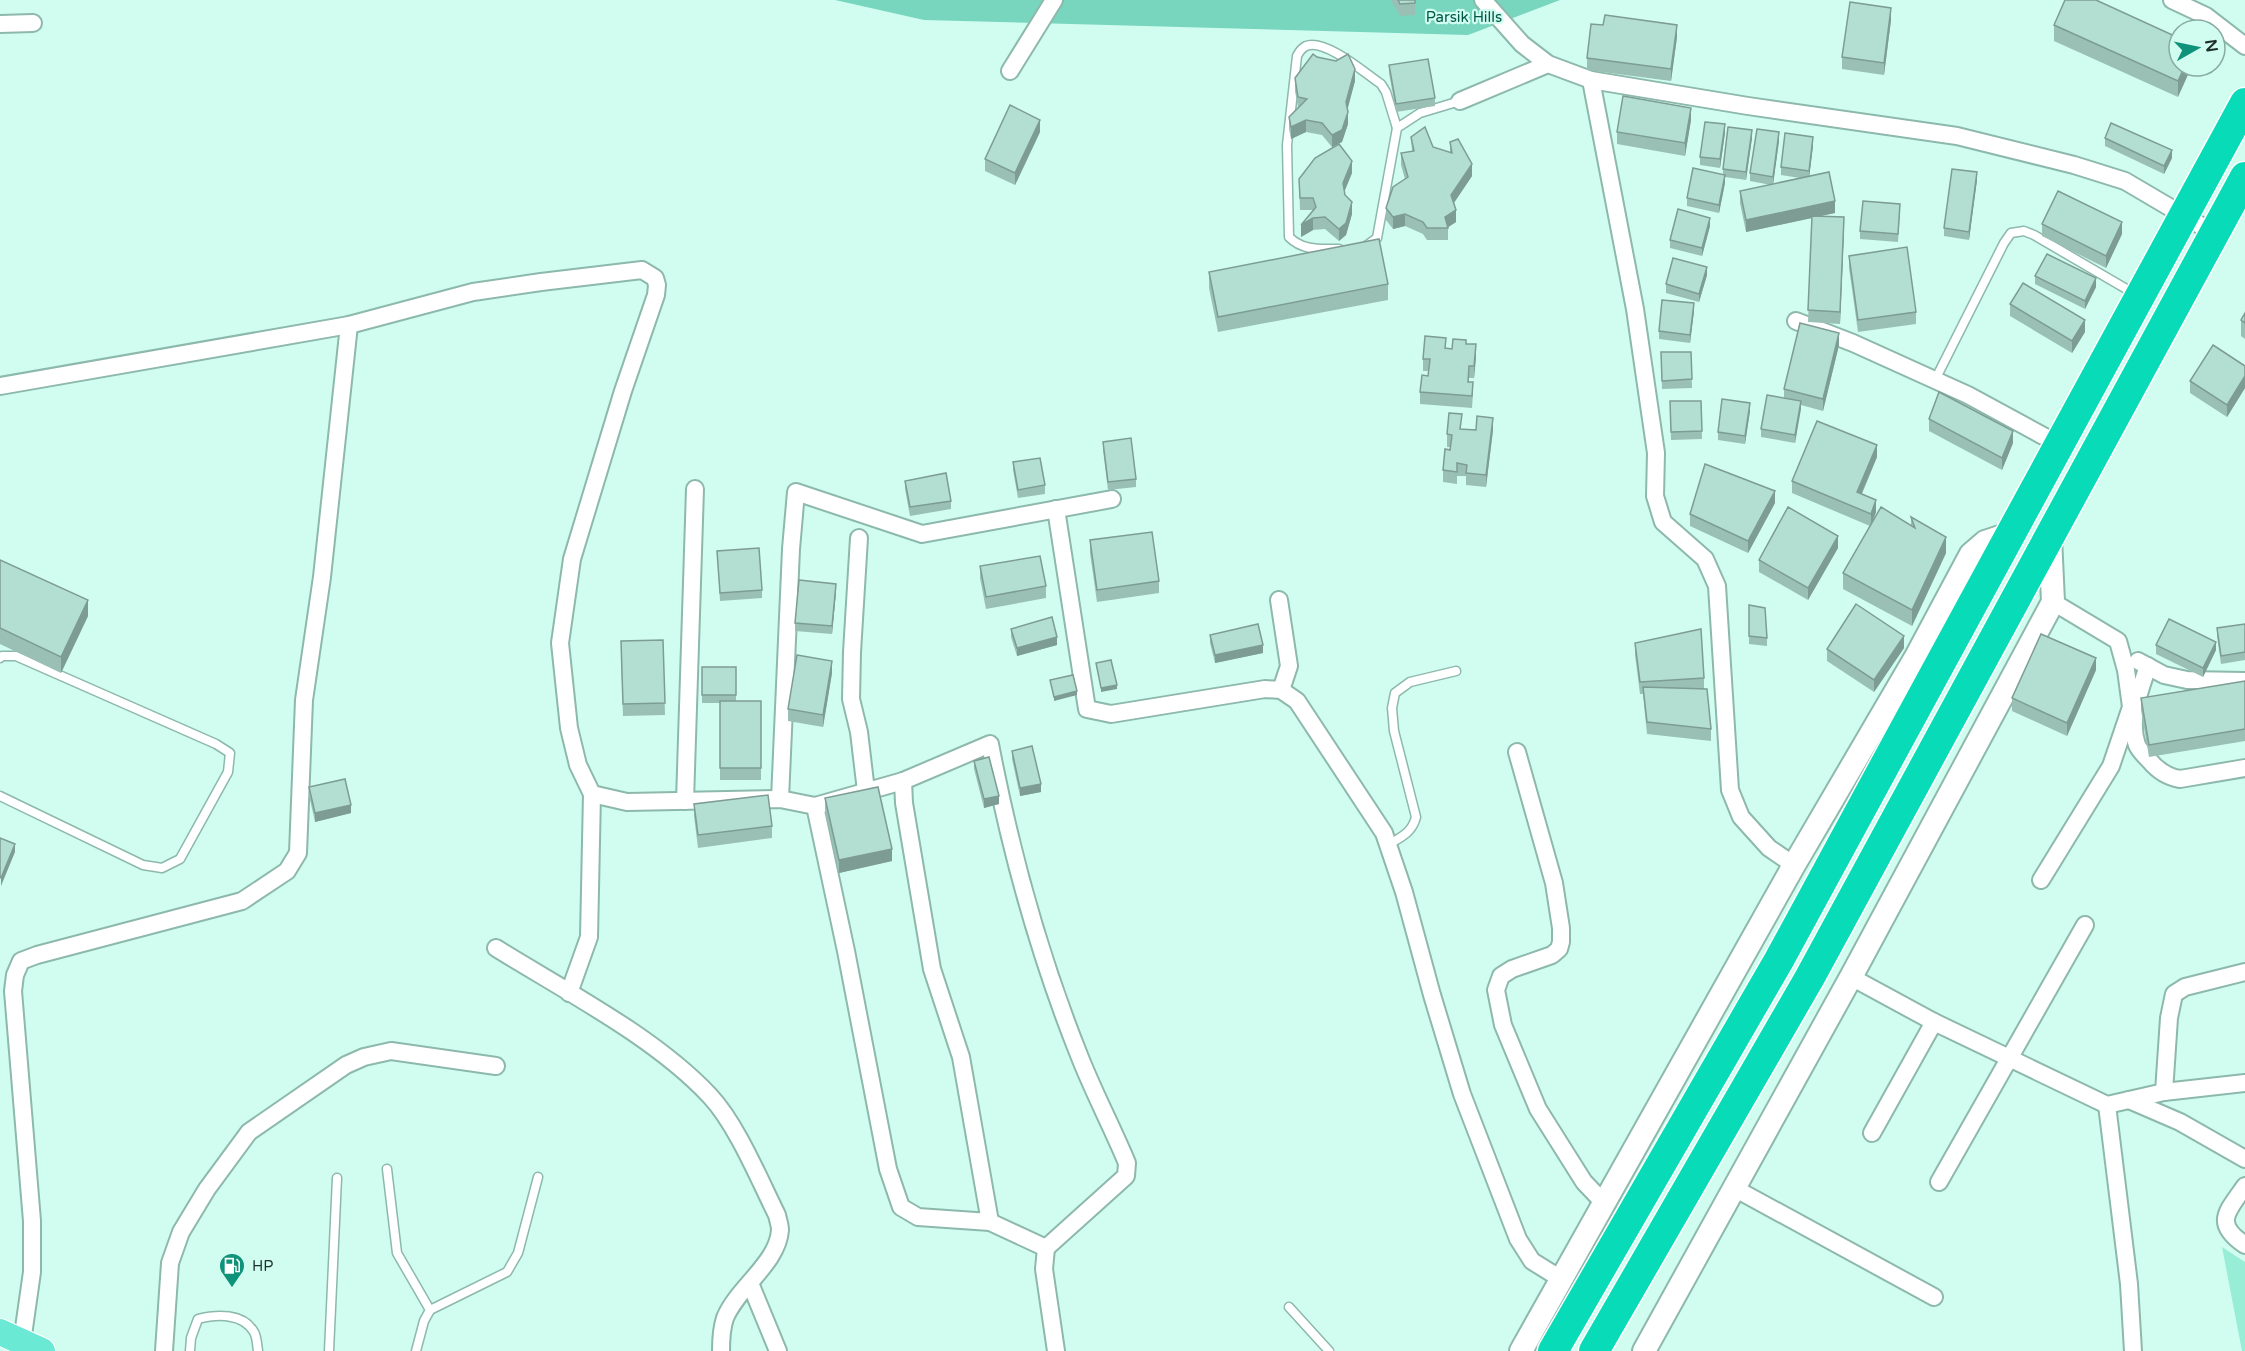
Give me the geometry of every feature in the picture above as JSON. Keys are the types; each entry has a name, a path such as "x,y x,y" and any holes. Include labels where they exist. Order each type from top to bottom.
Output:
{"highway":[{"path":"1553,1351 1779,960 2245,103"},
{"path":"1594,1351 1810,977 2215,234 2243,189"},
{"path":"2102,367 2134,384"}],"street":[{"path":"1010,71 1054,0"},
{"path":"1483,0 1522,44 1548,64 1591,80 1748,106 1957,136 2074,165 2125,182 2215,234"},
{"path":"2172,0 2206,16 2245,46"},
{"path":"0,24 33,23"},
{"path":"1460,101 1548,64"},
{"path":"1591,80 1635,309 1656,453 1655,496 1663,522 1705,559 1717,586 1730,790 1741,817 1769,848 1794,865"},
{"path":"0,386 349,325 473,292 642,270 655,278 656,295 623,391 572,559 560,643 569,728 578,765 592,794 589,937 569,993"},
{"path":"1796,321 1853,343 1968,395 2060,445"},
{"path":"21,1342 32,1272 32,1221 13,991 15,975 21,961 37,955 242,901 287,871 298,853 304,700 322,577 349,325"},
{"path":"685,801 695,489"},
{"path":"780,799 791,549 796,492 922,534 1112,499"},
{"path":"1056,509 1087,709 1111,714 1265,689 1281,690 1298,701 1384,833 1404,892 1431,995 1462,1094 1518,1239 1532,1261 1561,1279"},
{"path":"1521,1351 1794,865 1917,655 1971,554 1985,542 2012,533"},
{"path":"1644,1351 1851,977 2053,602 2050,537"},
{"path":"859,538 851,699 859,732 866,791"},
{"path":"1279,600 1289,666 1281,690"},
{"path":"2041,880 2111,766 2131,707 2126,670 2118,641 2053,602"},
{"path":"2121,653 2164,675 2187,680 2245,681"},
{"path":"2148,666 2138,695 2134,722 2138,746 2151,763 2170,777 2180,779 2245,768"},
{"path":"592,794 627,802 780,799 815,806 903,781 990,744 1014,858 1046,960 1079,1055 1127,1163 1126,1176 1046,1248 1044,1269 1056,1351"},
{"path":"1517,752 1554,882 1562,928 1561,942 1559,949 1552,955 1512,969 1501,976 1496,990 1503,1025 1538,1109 1584,1182 1603,1202"},
{"path":"903,781 904,803 932,969 961,1057 990,1222"},
{"path":"815,806 846,951 888,1169 901,1206 918,1217 990,1222 1046,1248"},
{"path":"1940,1182 2085,925"},
{"path":"496,948 631,1032 678,1065 711,1097 734,1131 777,1215 780,1230 773,1250 735,1301 725,1319 721,1351"},
{"path":"2164,1092 2169,1018 2174,994 2185,987 2245,972"},
{"path":"1851,977 1934,1022 2107,1105 2164,1092 2245,1083"},
{"path":"1872,1133 1934,1022"},
{"path":"164,1351 171,1263 181,1232 207,1189 249,1132 346,1065 364,1057 391,1051 496,1066"},
{"path":"2129,1100 2180,1122 2245,1159"},
{"path":"2107,1105 2128,1284 2133,1351"},
{"path":"2245,1186 2226,1213 2225,1226 2231,1236 2245,1245"},
{"path":"1734,1188 1934,1297"},
{"path":"750,1283 778,1351"}],"lane":[{"path":"1345,248 1315,249 1297,246 1289,237 1287,145 1297,56 1307,45 1329,49 1381,84 1386,92 1397,128 1377,238 1364,248 1354,248"},
{"path":"1397,128 1420,112 1460,101"},
{"path":"1935,380 2011,233 2024,231 2141,297"},
{"path":"0,658 16,656 216,744 230,753 228,772 180,859 162,868 143,865 0,796"},
{"path":"1388,845 1408,834 1416,817 1394,731 1392,708 1395,693 1410,682 1456,671"},
{"path":"387,1169 397,1253 430,1310"},
{"path":"416,1351 424,1321 430,1310 507,1272 518,1253 538,1177"},
{"path":"329,1351 337,1178"},
{"path":"1289,1307 1329,1351"},
{"path":"190,1351 191,1338 198,1318 213,1315 242,1319 254,1333 258,1351"}],"green space":[{"name":"Parsik Hills","path":"835,0 1560,0 1468,35 924,20"},
{"path":"2222,1247 2245,1262 2245,1351 2242,1351"}],"building":[{"path":"1398,0 1415,0 1415,3 1400,4"},
{"path":"2065,0 2096,0 2167,33 2167,76 2054,25"},
{"path":"1850,2 1891,8 1884,63 1842,57"},
{"path":"1605,15 1677,25 1671,69 1587,58 1591,24 1603,25"},
{"path":"1313,54 1336,61 1348,54 1355,69 1346,102 1348,112 1342,130 1332,135 1322,123 1306,120 1291,127 1289,117 1307,99 1298,97 1295,78"},
{"path":"1428,59 1435,98 1396,104 1389,65"},
{"path":"1623,96 1691,108 1685,143 1617,132"},
{"path":"1010,105 1040,120 1015,173 985,159"},
{"path":"1705,122 1725,124 1720,159 1700,157"},
{"path":"2111,123 2172,150 2164,166 2105,138"},
{"path":"1425,127 1433,147 1452,153 1450,142 1458,139 1472,164 1451,195 1456,210 1445,217 1448,228 1427,228 1423,222 1405,214 1393,217 1386,208 1393,187 1408,177 1401,153 1414,151 1411,137"},
{"path":"1728,127 1752,130 1746,172 1723,169"},
{"path":"1757,129 1779,132 1773,177 1750,173"},
{"path":"1785,133 1813,137 1809,171 1781,167"},
{"path":"1339,144 1352,161 1343,183 1345,195 1352,202 1346,223 1339,229 1325,217 1313,218 1301,225 1316,207 1313,198 1300,198 1299,179 1315,158"},
{"path":"1693,168 1725,175 1719,205 1687,198"},
{"path":"1952,169 1977,172 1969,232 1944,228"},
{"path":"1829,172 1835,201 1746,220 1740,191"},
{"path":"2058,191 2122,222 2106,256 2042,224"},
{"path":"1863,201 1900,204 1898,234 1860,231"},
{"path":"1678,209 1710,218 1702,248 1670,240"},
{"path":"1812,216 1844,217 1840,312 1808,310"},
{"path":"1379,239 1388,284 1218,317 1209,272"},
{"path":"1907,247 1916,312 1858,320 1849,256"},
{"path":"2047,254 2096,278 2085,301 2035,276"},
{"path":"1673,258 1707,267 1699,294 1666,284"},
{"path":"2023,283 2085,320 2072,341 2010,304"},
{"path":"1662,300 1694,303 1690,335 1659,331"},
{"path":"1800,323 1839,333 1823,399 1784,389"},
{"path":"1425,336 1446,338 1445,348 1452,349 1453,339 1466,340 1466,344 1476,344 1474,366 1469,366 1468,382 1473,382 1472,396 1420,392 1422,375 1428,376 1430,359 1423,359"},
{"path":"2213,345 2245,366 2245,376 2227,405 2190,381"},
{"path":"1661,352 1691,352 1692,379 1662,381"},
{"path":"1939,392 2013,431 2002,458 1929,419"},
{"path":"1767,395 1801,401 1795,435 1761,429"},
{"path":"1722,399 1750,403 1745,436 1718,432"},
{"path":"1670,401 1701,401 1702,431 1671,432"},
{"path":"1449,413 1462,414 1460,429 1476,430 1477,416 1493,418 1486,475 1466,473 1467,465 1457,463 1457,472 1443,470 1445,449 1450,450 1452,435 1447,434"},
{"path":"1817,421 1877,445 1857,492 1876,500 1871,514 1792,481"},
{"path":"1131,438 1136,479 1108,482 1103,442"},
{"path":"1040,458 1045,485 1018,490 1013,462"},
{"path":"1705,464 1775,491 1748,541 1690,514"},
{"path":"946,473 951,501 910,507 905,481"},
{"path":"1788,507 1838,536 1808,588 1759,560"},
{"path":"1881,507 1915,528 1911,517 1946,537 1912,610 1843,573"},
{"path":"1152,532 1159,581 1097,590 1090,540"},
{"path":"759,548 762,590 720,593 717,551"},
{"path":"1040,556 1046,586 986,597 980,566"},
{"path":"0,560 88,600 61,657 0,628"},
{"path":"799,580 836,584 832,626 795,623"},
{"path":"1856,604 1904,636 1874,680 1827,649"},
{"path":"1749,605 1765,608 1767,638 1749,636"},
{"path":"1052,617 1057,637 1017,648 1011,629"},
{"path":"2169,619 2216,642 2203,668 2156,645"},
{"path":"1258,624 1263,645 1215,655 1210,635"},
{"path":"2245,624 2245,652 2221,656 2217,628"},
{"path":"1701,629 1704,678 1640,682 1635,643"},
{"path":"2041,634 2096,658 2067,723 2012,698"},
{"path":"663,640 665,703 623,704 621,641"},
{"path":"797,655 832,661 823,715 788,709"},
{"path":"1111,660 1117,685 1101,688 1096,663"},
{"path":"702,667 736,667 736,695 702,695"},
{"path":"1073,675 1077,691 1054,697 1050,680"},
{"path":"2245,681 2245,729 2149,745 2141,698"},
{"path":"1643,687 1707,689 1711,729 1647,722"},
{"path":"720,701 761,701 761,768 720,768"},
{"path":"1032,746 1041,784 1020,788 1012,751"},
{"path":"989,757 999,796 984,799 974,761"},
{"path":"345,779 351,805 315,813 309,787"},
{"path":"878,787 892,849 839,860 825,798"},
{"path":"768,795 772,826 698,835 694,804"},
{"path":"0,838 15,844 1,878 0,877"}],"place":[{"name":"HP","path":"232,1289"}]}
